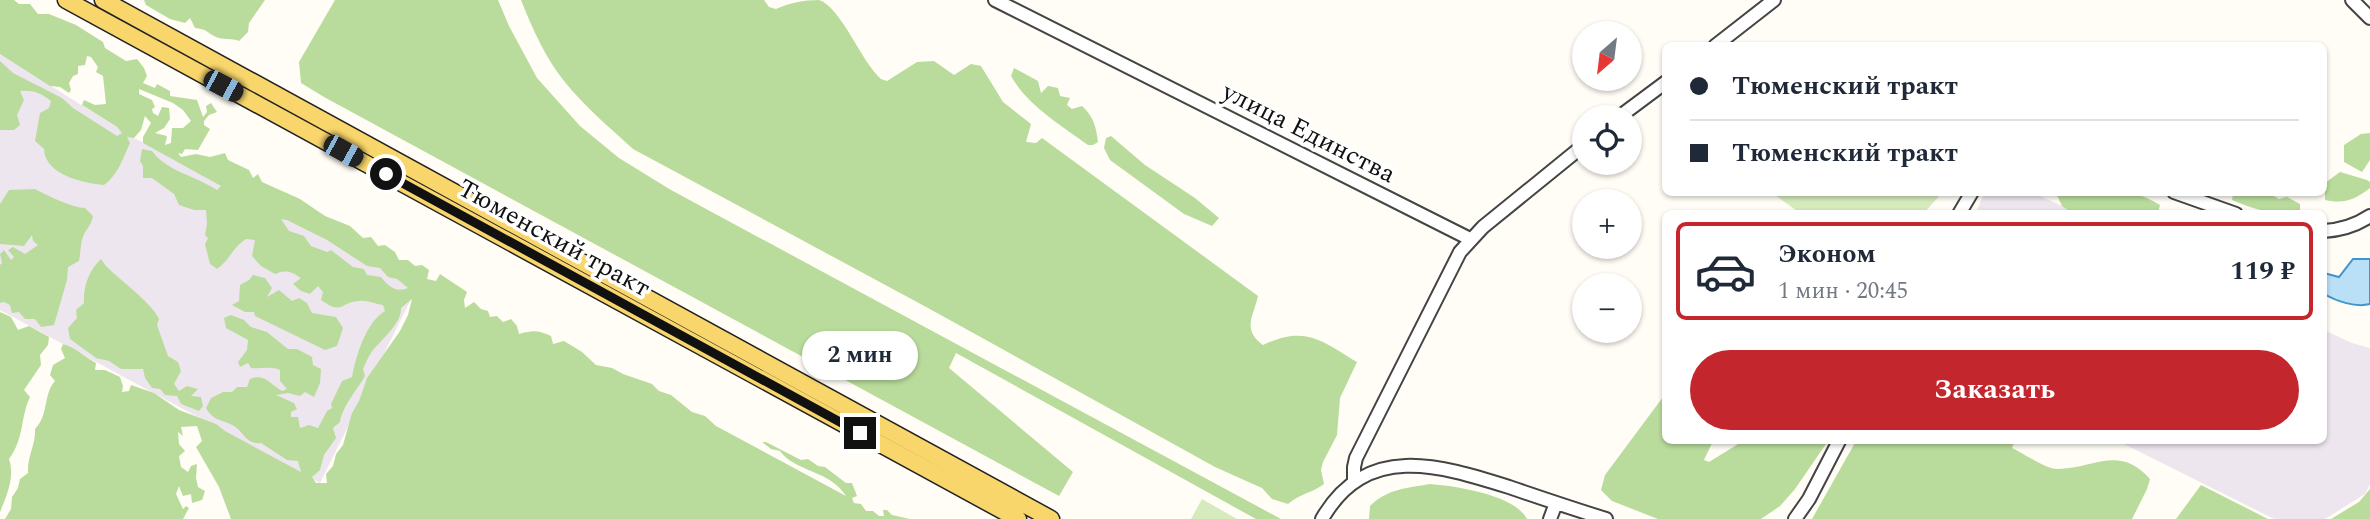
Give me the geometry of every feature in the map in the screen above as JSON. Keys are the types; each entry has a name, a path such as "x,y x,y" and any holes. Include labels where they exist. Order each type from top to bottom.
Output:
{"main road":[{"name":"Тюменский тракт","path":"66,0 1018,519"},
{"name":"Тюменский тракт","path":"103,0 1051,519"}],"street":[{"name":"улица Единства","path":"995,0 1470,239"},
{"path":"1720,42 1774,0"},
{"path":"2352,0 2370,18"},
{"path":"1635,105 1662,85"},
{"path":"1354,481 1353,467 1363,444 1449,271 1470,239 1572,155"},
{"path":"2185,196 2225,210"},
{"path":"2327,231 2359,224 2370,216"},
{"path":"1796,519 1810,499 1838,444"},
{"path":"1322,519 1335,497 1354,481 1386,468 1412,466 1434,467 1473,476 1606,519"},
{"path":"947,480 1001,519"},
{"path":"1550,519 1556,503"}],"shaded area":[{"path":"0,54 134,138 417,287 320,483 0,310"},
{"path":"1983,196 2040,196 2071,210 1977,210"},
{"path":"2327,331 2370,348 2370,484 2365,494 2325,519 2274,519 2124,444 2327,444"}],"green space":[{"path":"0,0 30,4 38,14 49,14 76,25 126,61 137,59 147,76 143,83 155,88 157,84 170,91 170,96 197,100 203,117 207,112 206,106 211,103 217,112 204,121 204,125 210,129 198,150 185,149 182,154 178,153 181,157 196,154 210,157 225,153 228,160 249,170 253,178 258,174 262,182 300,199 325,216 350,226 363,238 371,237 378,246 385,245 395,252 399,260 408,260 415,266 422,265 429,270 427,279 436,281 440,274 467,292 465,308 474,302 481,309 488,311 490,317 497,316 503,322 511,319 519,334 539,332 551,336 553,344 564,341 596,365 612,368 652,384 692,412 705,416 716,426 846,496 831,481 794,463 780,451 771,449 762,442 801,460 808,459 825,467 846,483 852,483 857,496 852,498 854,503 861,504 866,511 884,516 883,510 887,510 892,515 910,519 231,519 219,487 196,447 202,441 197,426 181,427 183,436 178,432 179,444 185,451 179,456 181,467 188,472 191,466 197,464 198,487 205,491 202,500 192,503 191,494 183,496 179,486 176,494 183,509 186,506 189,508 183,519 5,519 11,509 12,497 20,479 28,473 35,429 55,381 50,375 53,365 65,358 61,349 63,344 96,363 95,370 105,370 120,377 122,392 129,391 131,385 154,393 179,410 216,424 301,472 298,461 287,460 261,443 252,442 234,426 212,416 206,408 211,398 223,392 232,392 237,387 247,387 250,379 259,377 282,391 287,389 280,381 280,370 251,368 248,363 240,367 238,362 247,350 248,340 226,328 224,318 231,315 244,320 251,327 267,332 288,349 297,349 312,357 313,365 321,369 320,383 314,397 305,392 300,396 288,393 276,395 294,403 297,409 291,412 291,417 298,417 300,428 309,425 318,428 327,411 332,408 331,404 342,381 352,377 367,331 385,311 383,305 365,301 338,308 328,305 321,300 323,292 318,286 310,294 301,291 293,284 301,278 298,276 286,271 275,274 261,266 252,256 255,240 246,239 217,269 210,264 205,244 208,238 205,235 206,210 194,210 179,205 174,194 152,178 143,178 140,161 142,149 152,151 165,164 217,190 221,186 143,143 143,137 151,123 145,116 141,130 134,138 127,137 130,143 122,160 104,185 76,180 58,171 46,158 44,149 35,141 40,113 49,108 51,101 47,98 33,92 20,91 24,100 17,115 20,125 14,130 0,130 0,61 13,73 62,98 117,136 122,133 117,127 82,105 84,100 95,105 106,104 103,76 96,72 98,67 91,57 87,56 85,65 78,66 78,74 73,76 69,83 69,93 60,87 50,86 0,54","holes":["139,89 173,103 183,110 191,121 183,128 172,128 171,143 165,145 167,136 155,133 164,128 170,119 169,108 162,107 158,116 153,113 152,109 155,107 152,100 139,94","281,219 327,240 367,266 380,268 388,277 397,279 408,288 393,288 381,277 367,275 364,269 353,267 331,250 327,252 311,246 304,236 289,231","412,299 400,331 367,378 352,413 343,445 326,474 327,483 316,483 312,477 320,470 324,455 336,438 333,428 340,422 365,376 363,369 369,356 395,324 401,308"]},
{"path":"144,0 265,0 249,23 248,32 239,41 219,38 195,28 190,18 185,23 170,19 146,5"},
{"path":"335,0 498,0 537,78 580,126 619,158 671,190 1281,519 1256,519 956,353 949,368 1073,472 1059,496 324,97 301,83 299,62"},
{"path":"521,0 764,0 769,7 776,9 797,2 819,0 835,13 881,79 887,81 917,62 934,61 954,75 971,64 981,66 1003,102 1031,124 1026,142 1036,143 1042,138 1258,296 1251,328 1263,345 1290,336 1302,336 1323,342 1357,362 1340,398 1337,435 1321,470 1324,484 1288,504 1272,499 1262,488 1215,467 633,149 588,108 564,81 540,42"},
{"path":"1014,68 1038,81 1041,93 1048,86 1058,88 1060,96 1070,98 1067,105 1072,109 1082,106 1094,122 1098,142 1088,145 1036,106 1011,76"},
{"path":"2370,133 2370,160 2362,172 2344,162 2344,145 2361,134"},
{"path":"1111,136 1145,165 1195,198 1219,218 1212,226 1184,214 1110,160 1104,148 1106,138"},
{"path":"2340,172 2367,180 2370,182 2370,188 2359,196 2338,202 2325,200 2327,182"},
{"path":"35,189 67,204 85,208 93,216 82,240 79,261 68,267 54,325 41,327 35,319 25,319 19,312 12,313 10,305 0,303 0,254 4,250 11,260 14,257 8,250 13,247 25,254 38,245 33,241 32,235 24,246 0,244 0,204 9,190"},
{"path":"1776,196 1939,196 1927,210 1796,210"},
{"path":"2057,196 2139,196 2160,205 2159,210 2068,210 2062,206"},
{"path":"2233,196 2274,196 2279,199 2287,197 2300,204 2300,210 2263,210 2232,200"},
{"path":"101,259 143,299 159,319 157,325 168,356 178,362 181,371 174,384 179,391 187,386 198,389 191,396 201,397 203,406 199,411 181,404 177,396 165,395 160,389 152,388 143,369 121,369 109,361 96,358 70,339 68,328 77,318 76,310 84,303 88,279"},
{"path":"253,275 265,278 272,288 267,297 279,290 292,301 299,298 307,303 312,313 336,317 343,328 337,346 325,350 255,316 254,312 245,312 232,305 239,301 240,285"},
{"path":"0,312 11,317 18,330 29,326 49,337 48,345 40,355 41,365 24,390 30,397 18,443 9,459 11,479 0,512"},
{"path":"1662,398 1662,444 1712,444 1704,460 1709,462 1738,444 1826,444 1795,489 1780,506 1761,519 1658,519 1612,501 1601,490 1605,475"},
{"path":"1854,444 2014,444 2012,448 2052,468 2070,468 2117,460 2139,469 2150,479 2132,519 1812,519"},
{"path":"1430,484 1498,498 1520,511 1527,519 1369,519 1370,506 1383,496 1398,490"},
{"path":"2201,485 2268,519 2176,519"},
{"path":"2370,489 2370,519 2331,519 2359,502"},
{"path":"1202,499 1237,519 1191,519"}],"water":[{"path":"2353,259 2370,259 2370,304 2346,303 2327,296 2327,274 2339,277"}],"route":[{"path":"386,174 860,433"}]}
